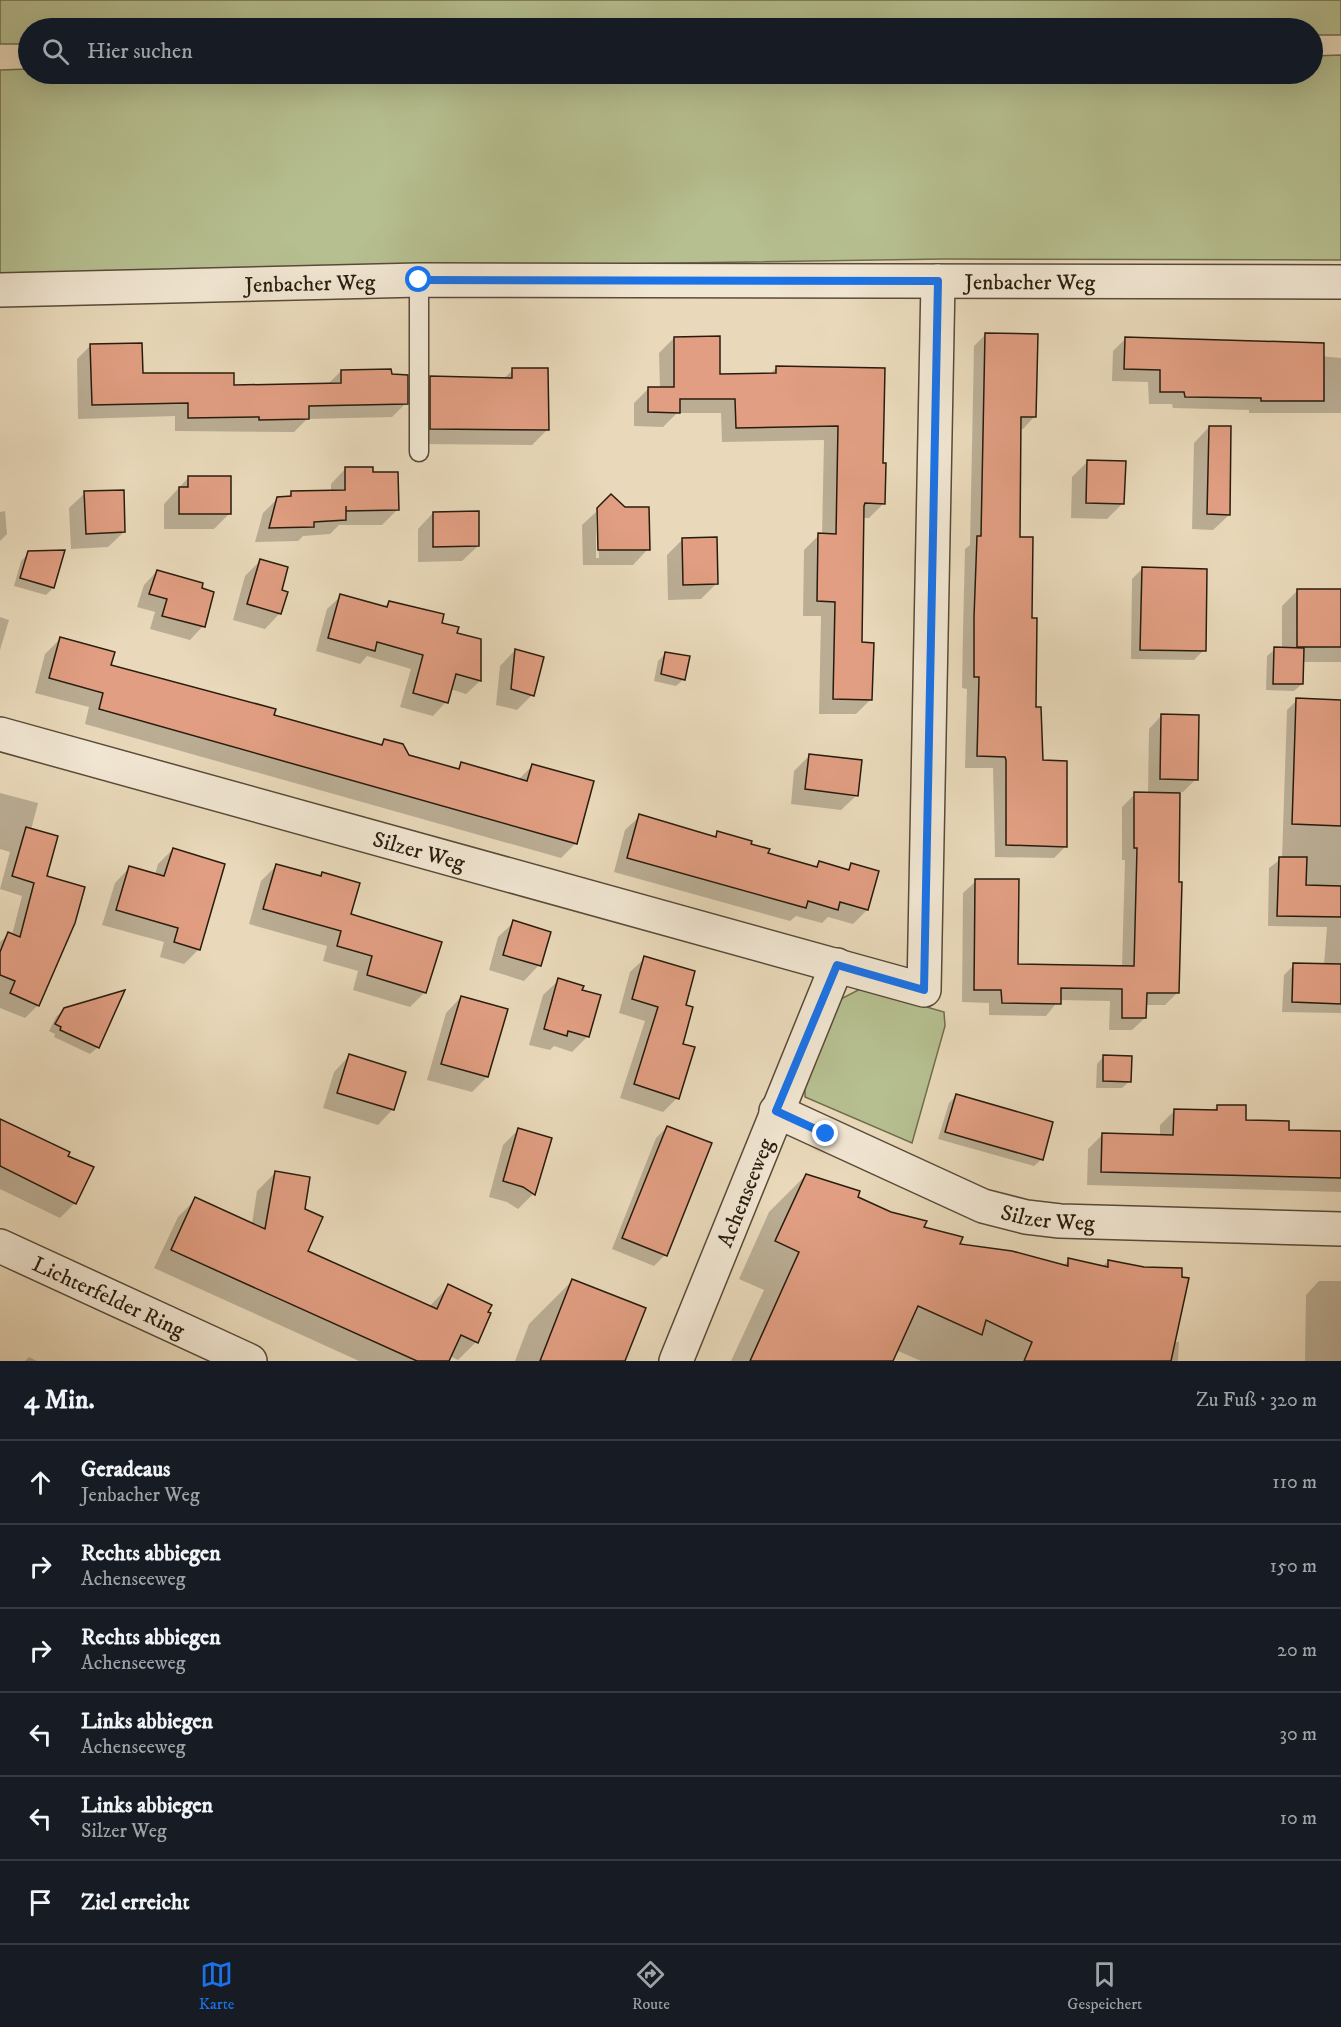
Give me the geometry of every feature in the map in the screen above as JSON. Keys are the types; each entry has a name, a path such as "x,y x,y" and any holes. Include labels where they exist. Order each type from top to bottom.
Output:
{"street":[{"name":"Jenbacher Weg","path":"0,290 419,280 1341,282"},
{"path":"837,965 924,990 938,281"},
{"name":"Silzer Weg","path":"0,734 837,965"},
{"name":"Achenseeweg","path":"676,1361 837,965"},
{"name":"Silzer Weg","path":"776,1111 983,1206 1026,1217 1060,1221 1341,1229"},
{"name":"Lichterfelder Ring","path":"0,1246 250,1361"}],"lane":[{"path":"419,280 419,452"}],"green space":[{"path":"0,0 1341,0 1341,35 1323,35 1323,18 18,18 18,44 0,44"},
{"path":"1341,55 1341,260 944,259 0,273 0,70 18,69 18,84 1323,84 1323,56"},
{"path":"862,988 944,1012 945,1026 912,1143 805,1097 805,1081 837,1001"}],"building":[{"path":"985,333 1038,334 1036,417 1021,417 1020,537 1033,537 1032,618 1037,618 1036,707 1041,707 1043,760 1067,761 1067,847 1006,845 1006,760 1005,757 977,756 979,677 974,677 974,617 977,536 981,536"},
{"path":"720,336 720,374 776,373 776,366 885,368 883,463 886,463 885,504 865,503 864,506 862,642 874,643 872,700 833,699 835,602 817,601 818,533 836,534 838,426 736,428 735,399 680,399 680,413 648,412 648,387 674,387 674,337"},
{"path":"1125,337 1324,343 1324,401 1261,401 1261,398 1185,397 1184,392 1160,392 1160,370 1124,369"},
{"path":"142,343 143,373 234,373 234,385 341,383 341,370 391,369 392,374 408,375 408,404 309,406 309,419 259,420 259,417 188,418 188,403 92,405 90,344"},
{"path":"512,368 548,368 549,430 430,429 430,376 512,378"},
{"path":"1209,426 1231,426 1230,515 1207,514"},
{"path":"1087,460 1126,461 1124,504 1086,503"},
{"path":"345,467 373,467 373,472 398,472 399,510 346,511 346,520 314,522 314,527 269,528 277,497 291,496 291,491 345,490"},
{"path":"188,476 231,476 231,514 179,514 179,487 188,487"},
{"path":"124,490 125,532 86,534 84,491"},
{"path":"611,494 625,507 649,507 650,550 598,550 597,508"},
{"path":"479,511 479,546 433,547 433,512"},
{"path":"717,537 718,584 683,585 682,538"},
{"path":"65,550 54,588 20,578 28,551"},
{"path":"260,559 288,567 282,590 288,592 281,614 247,604"},
{"path":"1142,567 1207,569 1206,651 1140,650"},
{"path":"157,570 203,583 202,588 214,592 205,627 162,616 167,599 149,594"},
{"path":"1297,589 1341,589 1341,647 1297,647"},
{"path":"340,594 387,607 389,601 444,614 442,623 459,627 457,633 481,639 481,681 456,674 448,703 413,693 423,655 377,642 375,651 328,638"},
{"path":"60,637 115,652 111,665 276,709 274,715 382,745 384,739 403,744 409,755 459,769 461,762 527,781 532,764 594,781 577,844 99,709 103,693 49,678"},
{"path":"1274,647 1304,648 1303,684 1273,684"},
{"path":"515,649 544,657 534,696 511,689"},
{"path":"665,652 690,656 685,680 661,674"},
{"path":"1296,698 1341,700 1341,826 1292,824"},
{"path":"1161,714 1199,715 1198,780 1160,779"},
{"path":"809,754 862,760 858,796 805,789"},
{"path":"1134,792 1180,793 1179,882 1182,882 1179,993 1147,993 1146,1018 1122,1018 1122,989 1061,988 1061,1004 1002,1003 1001,990 974,990 975,879 1019,879 1018,964 1134,966 1137,848 1134,848"},
{"path":"639,814 716,837 717,831 752,841 751,844 770,849 768,853 817,867 819,861 849,870 851,863 879,871 868,910 840,902 838,910 808,901 806,908 627,858"},
{"path":"26,827 58,836 47,876 85,887 75,923 39,1006 10,993 15,981 0,975 0,952 8,932 20,937 34,883 12,876"},
{"path":"173,848 225,864 200,950 174,942 178,928 116,910 129,866 164,876"},
{"path":"1279,857 1307,857 1306,885 1341,886 1341,917 1277,916"},
{"path":"276,864 321,876 322,872 360,883 351,914 442,942 426,993 367,975 372,956 337,946 341,931 263,909"},
{"path":"513,920 551,932 541,966 503,955"},
{"path":"644,956 695,971 686,1005 693,1007 683,1044 695,1047 679,1099 634,1084 658,1007 632,999"},
{"path":"1293,963 1341,964 1341,1004 1292,1002"},
{"path":"558,978 584,986 582,990 601,995 589,1037 568,1031 567,1036 544,1029"},
{"path":"125,990 99,1048 60,1030 61,1027 55,1024 64,1008"},
{"path":"461,996 508,1009 488,1077 441,1064"},
{"path":"349,1054 406,1072 394,1110 337,1093"},
{"path":"1103,1055 1132,1056 1131,1082 1103,1081"},
{"path":"956,1094 1053,1122 1043,1160 945,1132"},
{"path":"1217,1105 1246,1105 1246,1120 1289,1121 1289,1130 1341,1131 1341,1178 1101,1172 1102,1133 1173,1135 1174,1109 1217,1110"},
{"path":"0,1119 70,1152 68,1156 94,1167 76,1204 0,1166"},
{"path":"667,1126 712,1143 667,1256 622,1238"},
{"path":"518,1128 552,1138 535,1195 523,1187 503,1181"},
{"path":"275,1171 310,1177 305,1209 323,1217 308,1251 437,1309 448,1284 492,1305 488,1312 491,1313 478,1343 461,1335 449,1361 417,1361 171,1250 195,1197 265,1229"},
{"path":"806,1174 860,1191 858,1197 891,1212 927,1221 924,1227 963,1237 960,1244 1012,1251 1068,1266 1068,1258 1108,1267 1108,1260 1144,1267 1182,1268 1182,1277 1189,1278 1171,1361 1024,1361 1032,1342 986,1320 982,1335 918,1306 893,1361 750,1361 799,1252 775,1241"},
{"path":"572,1279 646,1308 625,1361 540,1361"}],"route":[{"path":"419,280 938,281 924,990 837,965 776,1111 826,1134"}]}
